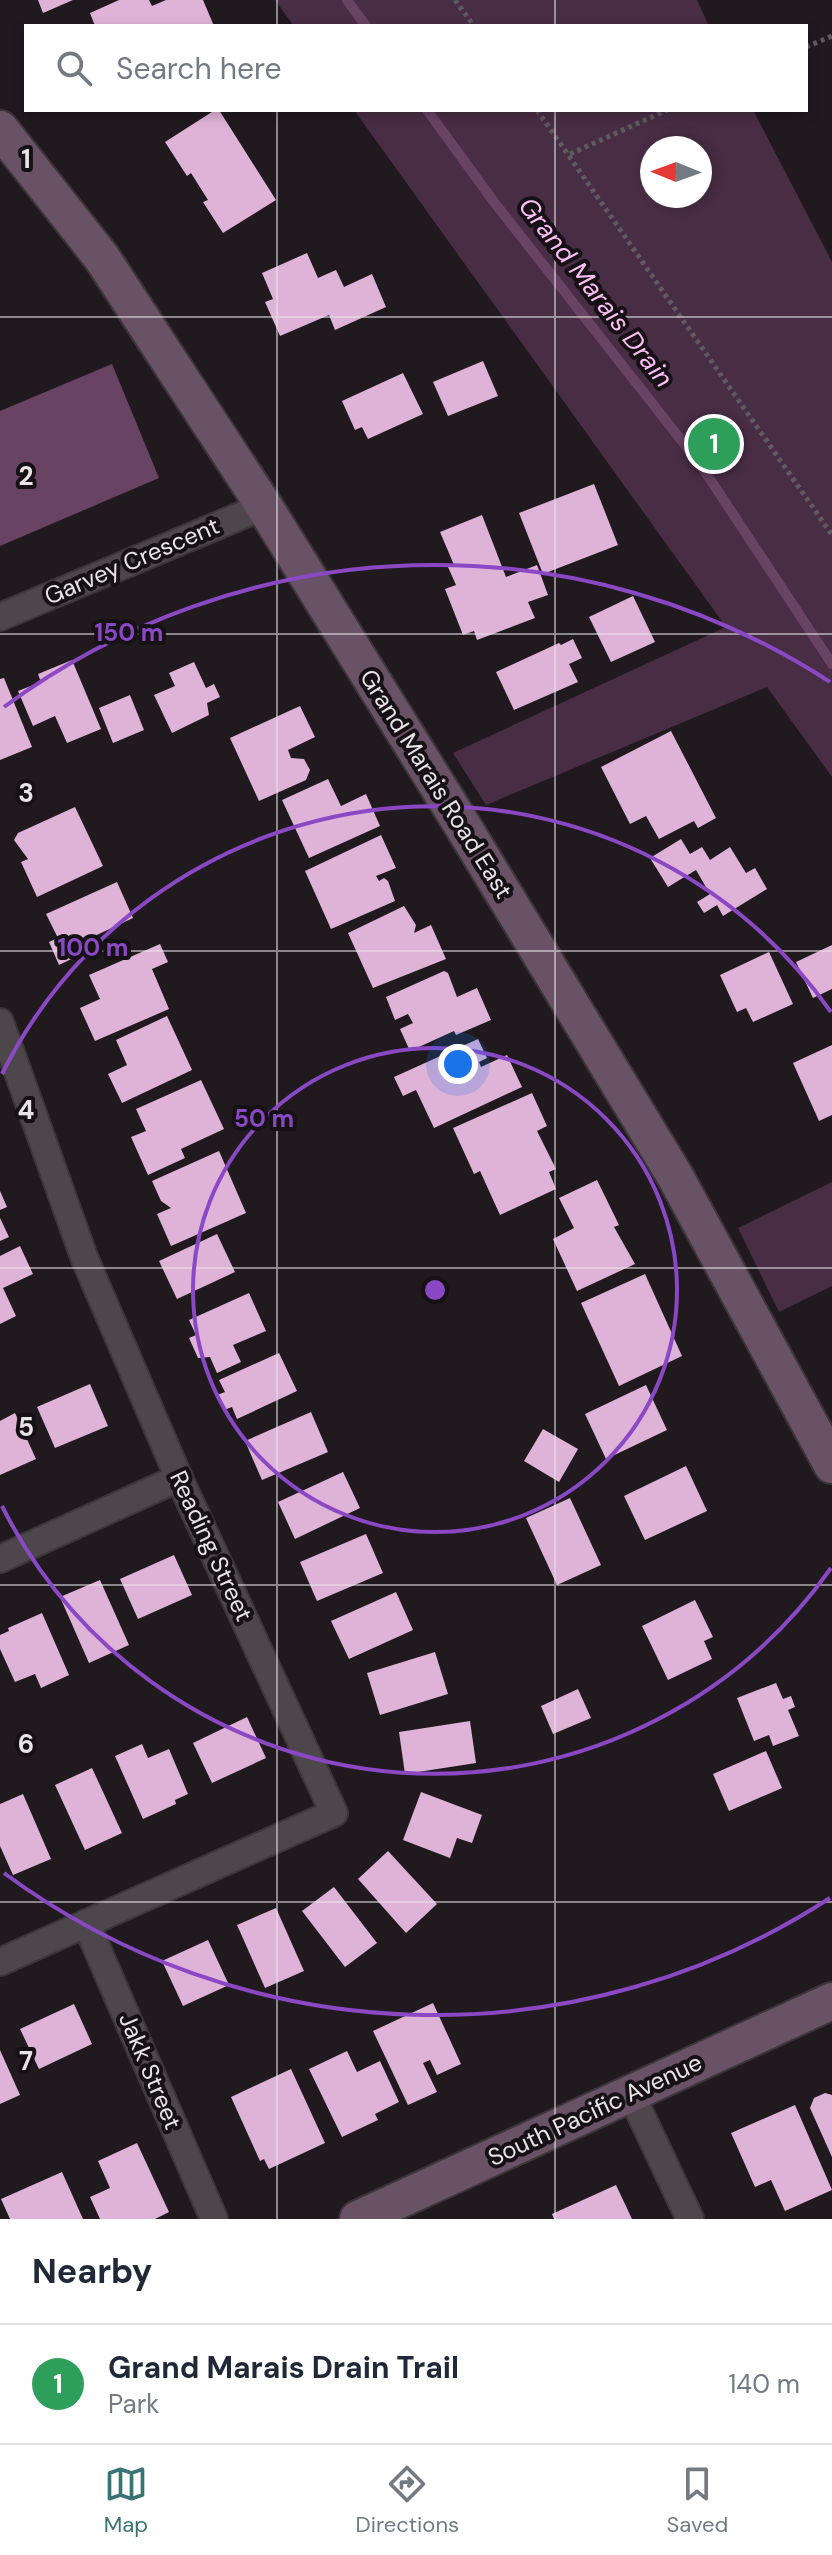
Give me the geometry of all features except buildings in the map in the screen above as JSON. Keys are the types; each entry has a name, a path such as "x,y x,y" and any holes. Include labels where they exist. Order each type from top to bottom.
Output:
{"street":[{"name":"Grand Marais Road East","path":"0,129 102,258 264,506 675,1176 832,1465"},
{"name":"Garvey Crescent","path":"0,617 264,506"},
{"name":"Reading Street","path":"3,1039 84,1257 179,1478 334,1813 86,1923"},
{"path":"0,1559 179,1478"},
{"path":"0,1962 86,1923"},
{"name":"Jakk Street","path":"86,1923 214,2219"},
{"name":"South Pacific Avenue","path":"358,2219 832,2001"},
{"path":"631,2094 690,2219"}],"path":[{"path":"455,0 473,24"},
{"path":"808,46 832,36"},
{"path":"538,112 832,535"},
{"path":"570,154 663,112"}],"shaded area":[{"path":"275,0 697,0 708,24 293,24"},
{"path":"355,112 754,112 832,262 832,777 767,687 486,805 453,753 726,627"},
{"path":"112,364 159,478 0,546 0,411"},
{"path":"832,1182 832,1286 779,1312 738,1228"}],"waterway":[{"name":"Grand Marais Drain","path":"347,0 365,24"},
{"name":"Grand Marais Drain","path":"428,112 494,202 700,464 832,664"}],"place":[{"name":"Grand Marais Drain Trail","path":"714,444"}]}
